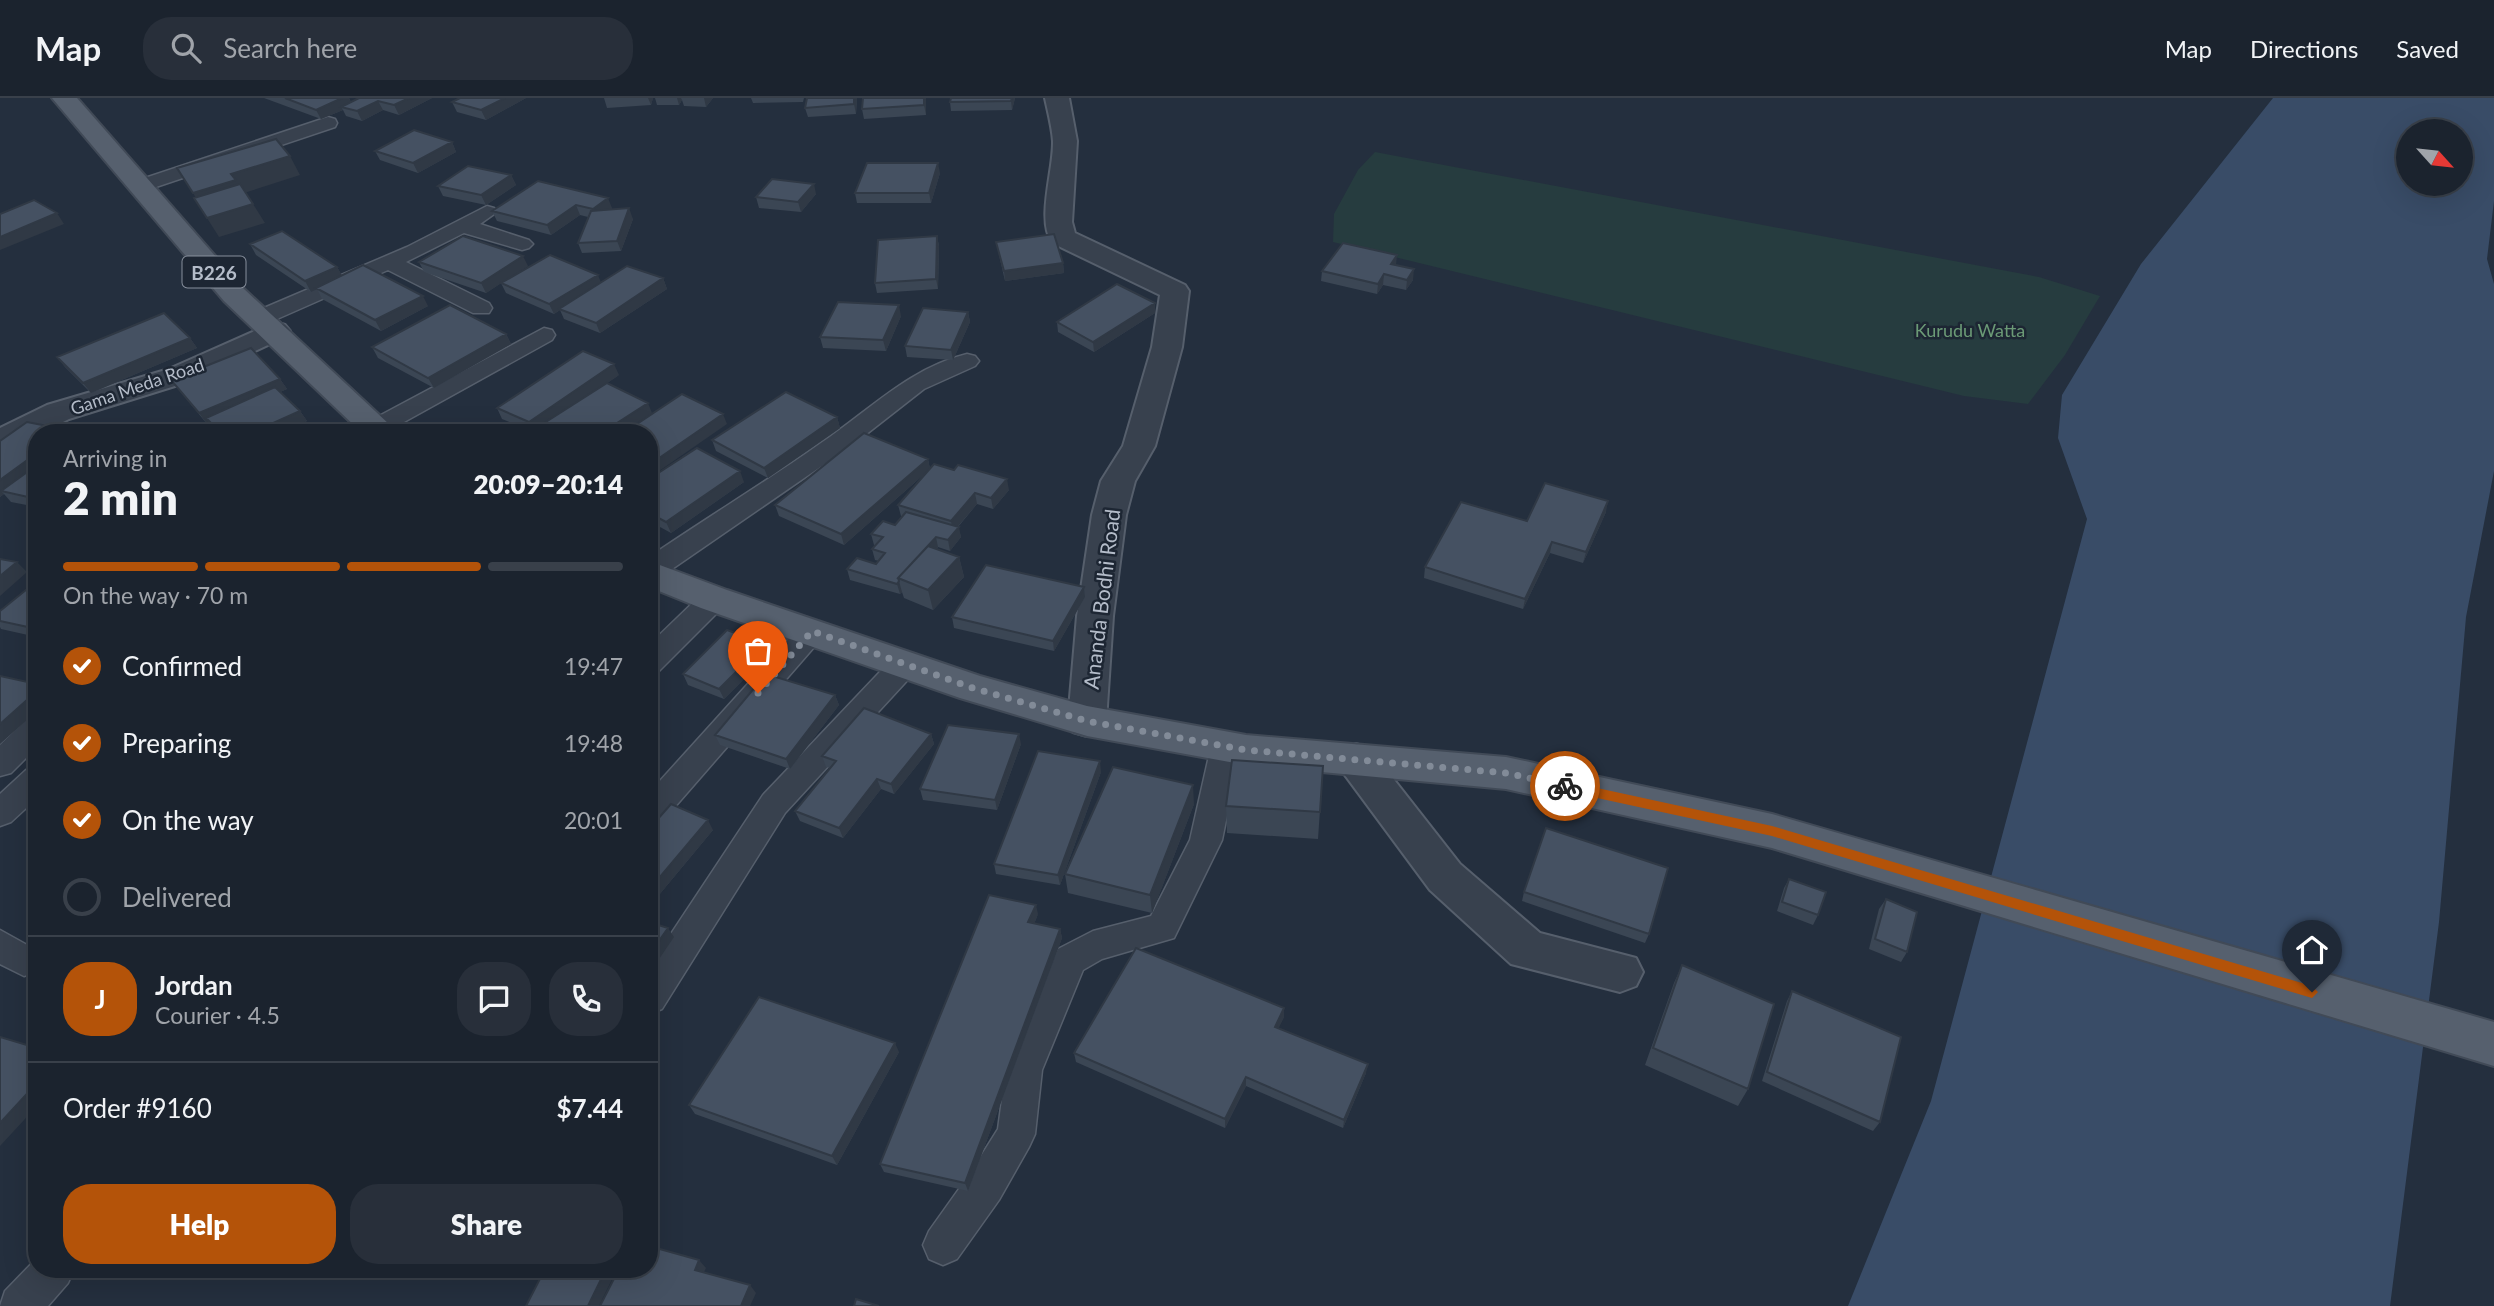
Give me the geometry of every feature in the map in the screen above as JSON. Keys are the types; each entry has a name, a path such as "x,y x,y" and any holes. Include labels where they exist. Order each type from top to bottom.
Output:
{"main road":[{"name":"B226","path":"64,98 234,295 371,424"},
{"path":"658,576 713,599 905,664 1087,721 1226,747 1506,773 1772,831 2494,1044"}],"street":[{"name":"Ananda Bodhi Road","path":"1057,98 1065,141 1059,222 1062,237 1175,291 1167,347 1139,446 1118,481 1109,515 1095,615 1087,721"},
{"name":"Gama Meda Road","path":"35,424 58,412 180,375 267,325"},
{"name":"Gama Meda Road","path":"0,442 28,428"},
{"path":"1356,760 1446,877 1527,950 1620,972"}],"lane":[{"path":"140,186 328,123"},
{"path":"267,325 487,212"},
{"path":"461,225 522,244"},
{"path":"389,261 481,308"},
{"path":"388,424 544,335"},
{"path":"658,565 692,538 848,437 913,383 940,369 967,361"},
{"path":"658,654 713,599"},
{"path":"658,806 812,631"},
{"path":"658,983 774,804 905,664"},
{"path":"0,764 28,738"},
{"path":"943,1245 985,1186 1016,1134 1024,1070 1070,960 1093,946 1162,928 1184,889 1206,840 1226,747"},
{"path":"0,813 28,787"},
{"path":"20,1306 46,1278"}],"green space":[{"name":"Kurudu Watta","path":"1375,152 2039,277 2100,296 2065,355 2028,404 1964,396 1333,242 1334,214 1358,170"}],"water":[{"path":"2273,98 2494,98 2494,201 2487,259 2494,284 2494,471 2466,617 2439,922 2390,1306 1848,1306 1931,1101 2087,519 2058,438 2062,395 2141,264"}],"building":[{"path":"285,98 342,98 316,110"},
{"path":"359,98 409,98 394,105 378,101 357,111 341,107"},
{"path":"460,98 505,98 481,110 452,102"},
{"path":"807,98 854,98 854,104 805,108"},
{"path":"863,98 924,98 924,105 862,109"},
{"path":"951,98 1012,98 1011,101 950,102"},
{"path":"414,130 452,142 413,163 375,151"},
{"path":"276,139 290,156 231,174 236,180 193,193 177,168"},
{"path":"867,163 938,163 929,193 855,193"},
{"path":"468,166 511,175 481,195 438,186"},
{"path":"772,179 814,184 798,202 756,197"},
{"path":"538,181 608,198 593,209 576,205 547,225 492,211"},
{"path":"240,184 253,204 207,218 194,198"},
{"path":"34,200 57,213 0,237 0,214"},
{"path":"629,208 617,241 578,243 591,211"},
{"path":"282,231 337,267 305,281 250,244"},
{"path":"1054,234 1063,263 1004,271 996,242"},
{"path":"463,236 523,256 481,283 419,262"},
{"path":"937,236 936,279 875,283 878,240"},
{"path":"1343,243 1397,255 1391,264 1414,269 1407,280 1384,274 1378,284 1322,271"},
{"path":"550,255 598,275 549,304 501,283"},
{"path":"363,265 423,296 375,320 316,288"},
{"path":"627,266 663,278 596,323 559,309"},
{"path":"1117,284 1155,303 1093,342 1057,322"},
{"path":"838,302 899,305 883,340 820,337"},
{"path":"450,305 506,334 428,378 372,347"},
{"path":"923,308 968,312 951,350 905,346"},
{"path":"164,313 190,338 83,383 57,357"},
{"path":"251,348 280,379 199,413 171,380"},
{"path":"583,351 614,364 529,422 497,408"},
{"path":"607,383 648,403 615,424 543,424"},
{"path":"275,387 300,411 271,424 212,424 206,418"},
{"path":"786,392 837,417 764,468 712,440"},
{"path":"682,394 723,414 658,459 658,424 637,424"},
{"path":"27,422 37,424 28,424 28,460 0,480 0,441"},
{"path":"864,433 928,459 841,534 775,505"},
{"path":"697,448 740,471 666,522 658,518 658,473"},
{"path":"934,464 954,470 958,465 1007,479 991,498 975,493 951,521 898,505"},
{"path":"28,472 28,497 1,491"},
{"path":"1545,483 1608,501 1586,552 1552,542 1525,599 1425,567 1461,502 1527,521"},
{"path":"906,512 959,527 948,540 936,537 898,578 897,584 847,569 857,558 876,564 885,553 872,549 883,537 871,534 883,521 895,525"},
{"path":"928,546 959,557 928,590 898,578"},
{"path":"0,559 17,562 0,576"},
{"path":"986,565 1084,587 1053,641 952,617"},
{"path":"28,588 28,627 0,621 0,611"},
{"path":"727,630 764,644 719,689 683,674"},
{"path":"766,674 835,695 786,759 715,735"},
{"path":"0,676 28,682 28,699 0,724"},
{"path":"864,708 931,734 891,784 877,779 839,828 795,811 836,761 822,756"},
{"path":"948,725 1019,734 995,800 920,789"},
{"path":"1038,751 1100,761 1058,875 994,864"},
{"path":"1232,760 1323,766 1320,812 1226,806"},
{"path":"1113,767 1193,785 1150,895 1065,874"},
{"path":"671,804 708,820 658,879 658,819"},
{"path":"1546,828 1668,868 1649,934 1524,892"},
{"path":"1789,879 1826,892 1818,915 1782,902"},
{"path":"989,895 1036,905 1028,922 1060,929 965,1183 880,1164"},
{"path":"1886,899 1917,912 1907,952 1875,939"},
{"path":"658,925 668,928 658,942"},
{"path":"1136,948 1284,1008 1275,1027 1368,1064 1344,1120 1246,1077 1225,1119 1074,1053"},
{"path":"1682,965 1774,1004 1748,1089 1653,1048"},
{"path":"1792,991 1901,1037 1880,1122 1767,1072"},
{"path":"759,997 895,1043 832,1156 689,1105"},
{"path":"0,1037 28,1045 28,1093 0,1123"},
{"path":"658,1249 699,1260 695,1270 750,1285 741,1306 600,1306 614,1278 658,1278"},
{"path":"540,1278 602,1278 588,1306 526,1306"},
{"path":"856,1299 879,1306 854,1306"}],"way so far":[{"path":"758,693 812,631 973,688 1087,721 1246,750 1506,773 1565,786"}],"route":[{"path":"1565,786 1772,831 2312,992"}]}
